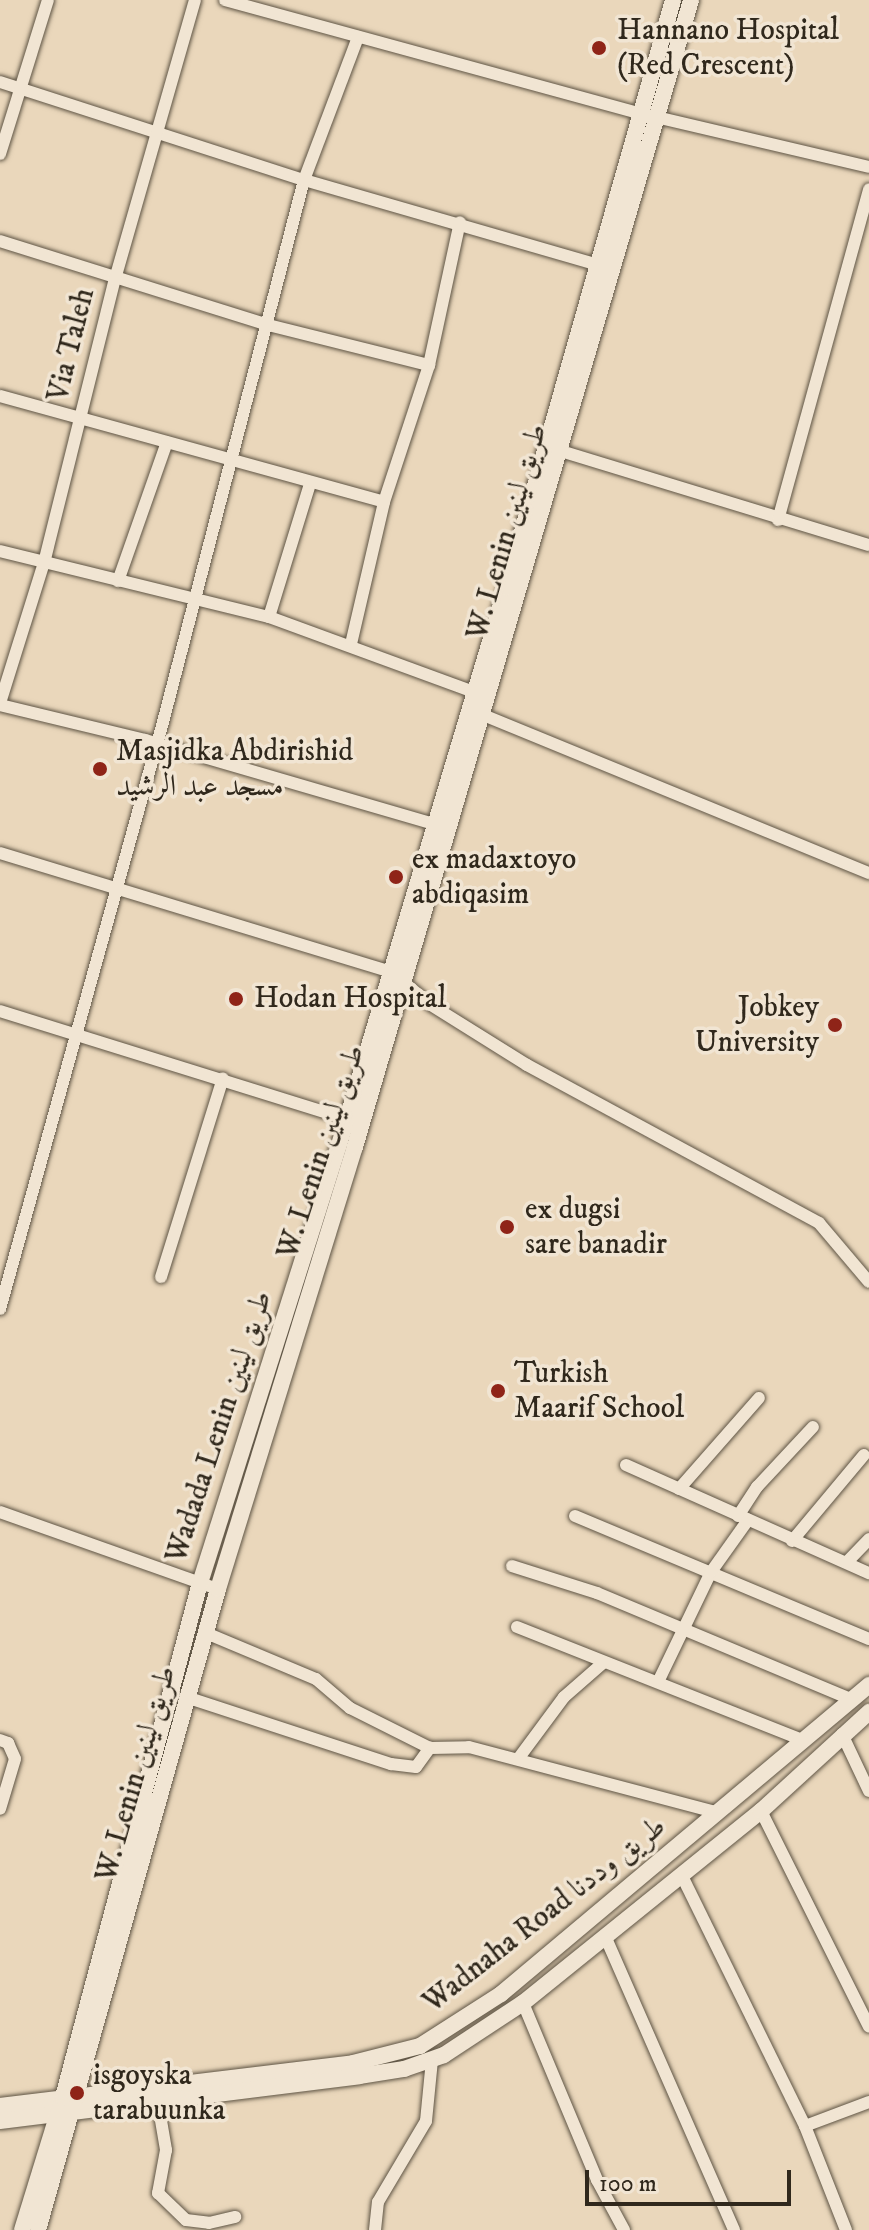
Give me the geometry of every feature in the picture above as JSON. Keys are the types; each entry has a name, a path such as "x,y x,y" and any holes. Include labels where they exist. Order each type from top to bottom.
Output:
{"main road":[{"name":"Wadada Lenin طريق لينين","path":"22,2230 68,2104 200,1583 347,1119 398,976 439,826 482,695 555,449 648,115 673,0"},
{"path":"648,115 691,0"},
{"name":"W. Lenin طريق لينين","path":"112,1934 189,1698 218,1589 398,976"},
{"name":"Wadnaha Road طريق وددنا","path":"68,2104 353,2063 420,2046 501,1994 869,1685"},
{"name":"Wadnaha Road طريق وددنا","path":"68,2104 158,2103 389,2071 432,2060 464,2045 523,2003 761,1811 869,1712"},
{"path":"0,2106 68,2104"},
{"path":"0,2121 68,2104"},
{"path":"38,2230 68,2104"}],"street":[{"path":"0,154 23,89 48,0"},
{"name":"Via Taleh","path":"0,704 44,563 115,279 195,0"},
{"path":"225,0 648,115 869,167"},
{"path":"0,1309 156,746 304,180 358,37"},
{"path":"0,82 304,180 460,222 607,267"},
{"path":"778,520 869,189"},
{"path":"351,644 384,502 429,365 460,222"},
{"path":"0,241 268,325 429,365"},
{"path":"0,396 384,502"},
{"path":"118,581 167,442"},
{"path":"555,449 778,520 869,545"},
{"path":"269,617 310,484"},
{"path":"0,551 269,617 351,644 482,695"},
{"path":"0,704 439,826"},
{"path":"476,712 869,873"},
{"path":"0,853 118,886 398,976 431,1005 527,1065 819,1223 869,1282"},
{"path":"0,1011 347,1119"},
{"path":"161,1277 223,1078"},
{"path":"679,1489 759,1398"},
{"path":"658,1682 711,1572 743,1518 757,1487 813,1427"},
{"path":"792,1541 864,1455"},
{"path":"626,1465 869,1573"},
{"path":"0,1512 218,1589"},
{"path":"575,1516 869,1639"},
{"path":"847,1562 869,1539"},
{"path":"512,1566 686,1628 851,1699"},
{"path":"517,1627 802,1740"},
{"path":"206,1633 316,1679 350,1708 430,1748 469,1747 718,1813"},
{"path":"518,1759 564,1697 603,1663"},
{"path":"189,1698 391,1764 416,1767 430,1748"},
{"path":"842,1734 869,1791"},
{"path":"0,1740 8,1743 15,1759 0,1809"},
{"path":"761,1811 869,2027"},
{"path":"681,1874 805,2126 846,2230"},
{"path":"605,1936 734,2230"},
{"path":"523,2003 597,2180 624,2230"},
{"path":"375,2230 378,2202 426,2121 432,2060"},
{"path":"805,2126 869,2102"},
{"path":"158,2103 166,2150 158,2193 186,2220 209,2223 235,2217"}],"place":[{"name":"Hannano Hospital (Red Crescent)","path":"599,48"},
{"name":"Masjidka Abdirishid مسجد عبد الرشيد","path":"100,769"},
{"name":"ex madaxtoyo abdiqasim","path":"396,877"},
{"name":"Hodan Hospital","path":"236,999"},
{"name":"Jobkey University","path":"835,1025"},
{"name":"ex dugsi sare banadir","path":"507,1227"},
{"name":"Turkish Maarif School","path":"498,1391"},
{"name":"isgoyska tarabuunka","path":"77,2093"}]}
